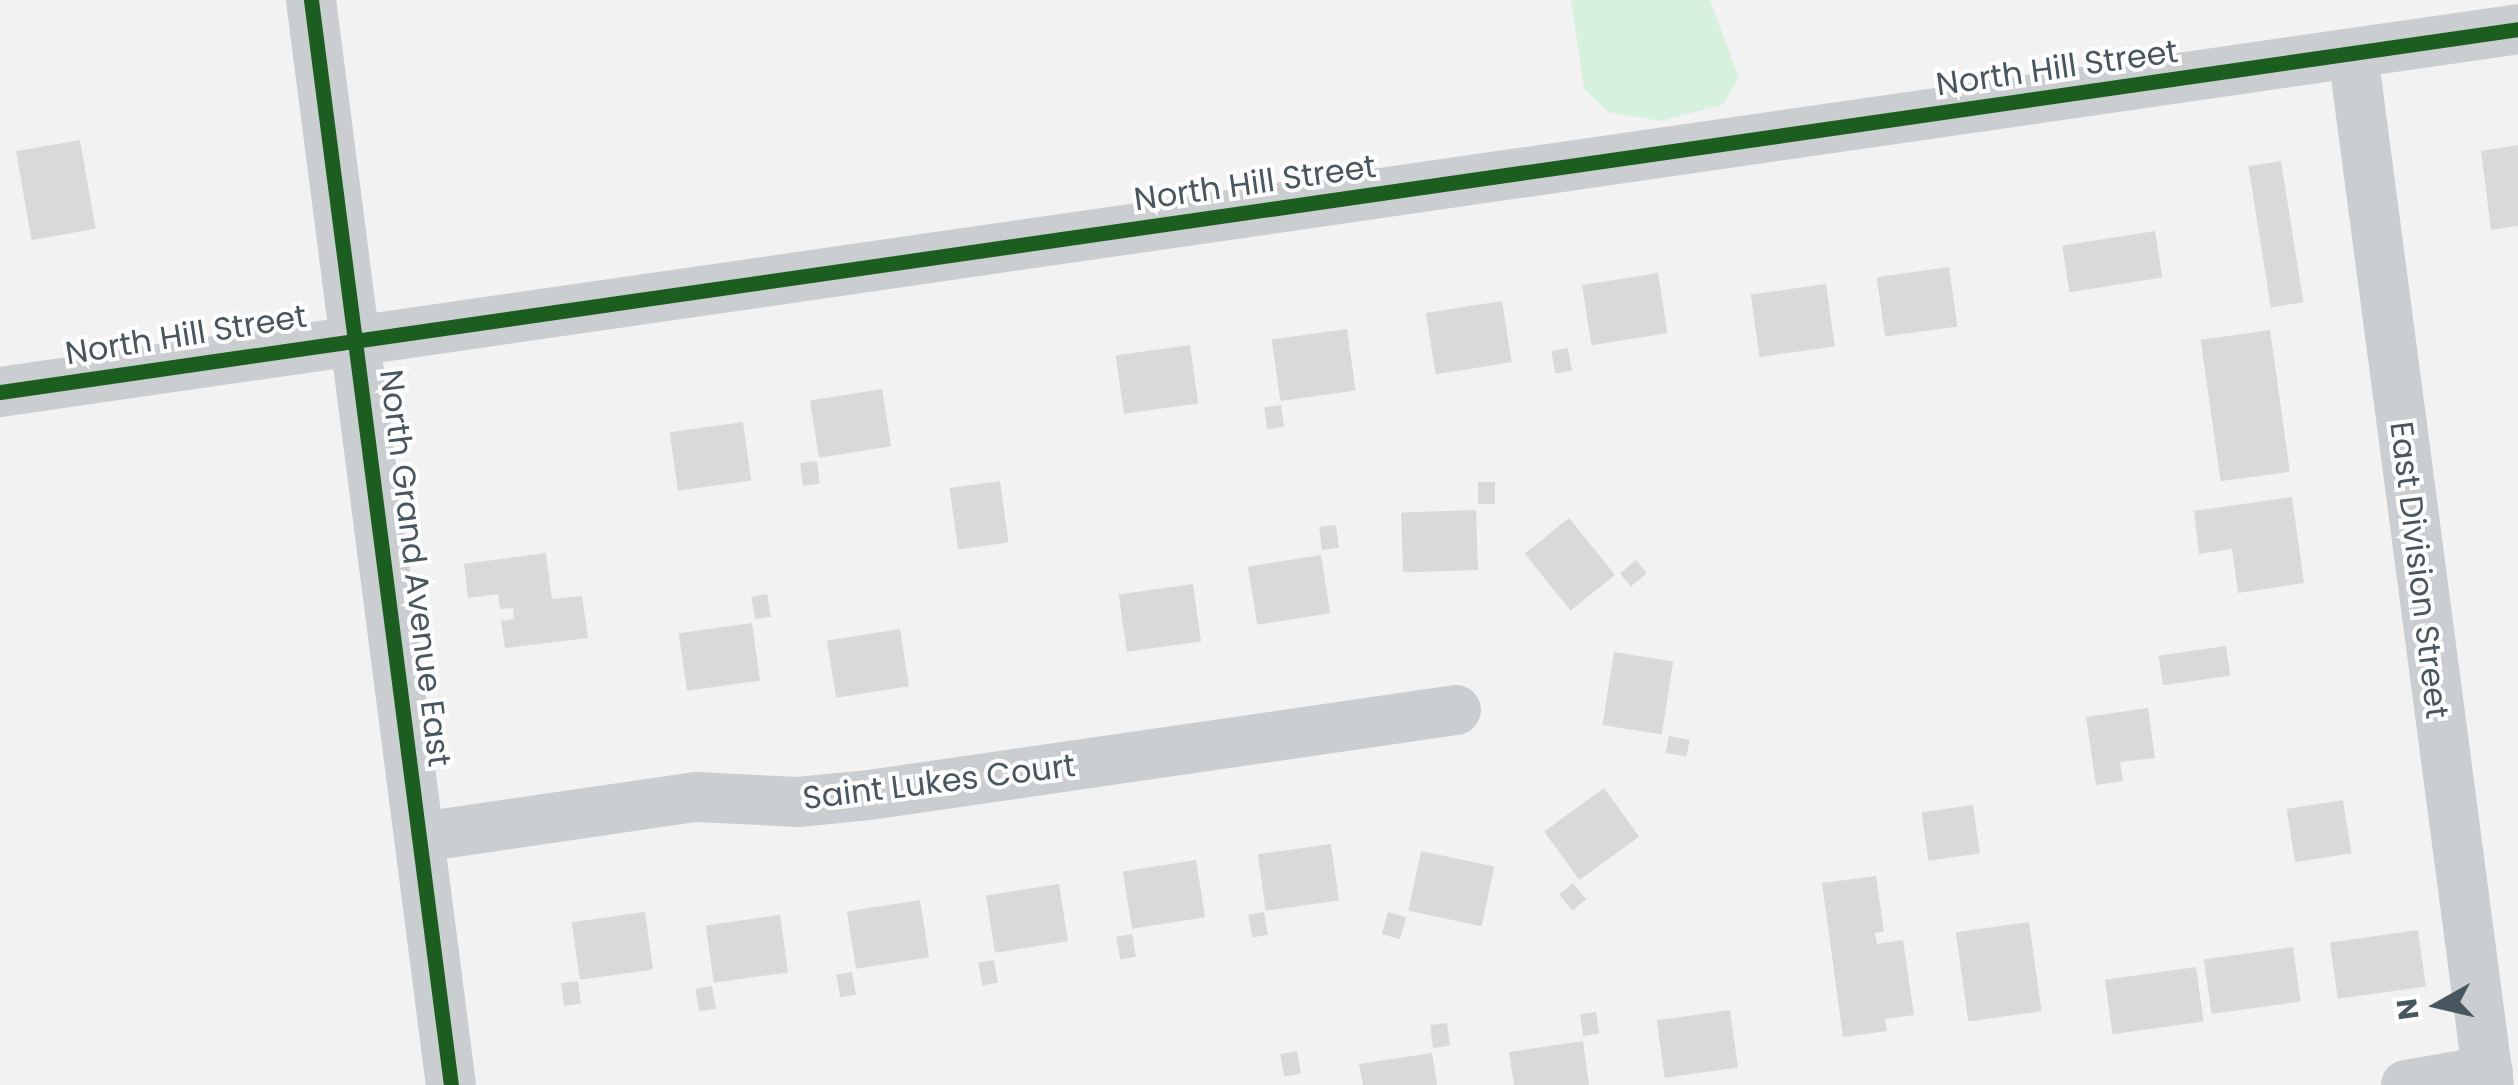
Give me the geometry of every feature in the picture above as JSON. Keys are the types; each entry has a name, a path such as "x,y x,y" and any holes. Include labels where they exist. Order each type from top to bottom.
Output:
{"street":[{"name":"North Grand Avenue East","path":"311,0 358,337 451,1085"},
{"name":"North Hill Street","path":"0,392 358,337 2518,29"},
{"name":"East Division Street","path":"2354,54 2489,1078"},
{"name":"Saint Lukes Court","path":"421,837 696,797 798,802 870,795 1456,710"},
{"path":"2406,1085 2489,1078"}],"green space":[{"path":"1571,0 1710,0 1739,78 1722,105 1661,121 1608,112 1584,89"}],"building":[{"path":"80,140 96,229 32,240 16,151"},
{"path":"2518,145 2518,226 2491,230 2481,151"},
{"path":"2281,161 2303,302 2271,307 2248,166"},
{"path":"2155,231 2162,277 2070,292 2062,246"},
{"path":"1949,267 1957,326 1885,337 1877,277"},
{"path":"1658,273 1668,333 1591,345 1582,285"},
{"path":"1826,284 1835,346 1760,357 1751,295"},
{"path":"1502,301 1512,362 1436,374 1426,313"},
{"path":"1347,329 1356,390 1280,401 1272,340"},
{"path":"2270,330 2290,472 2221,481 2201,340"},
{"path":"1190,345 1198,403 1124,414 1116,355"},
{"path":"1568,348 1572,371 1555,374 1551,351"},
{"path":"882,389 891,446 819,458 810,400"},
{"path":"1281,405 1284,427 1267,429 1264,407"},
{"path":"743,422 751,480 678,491 670,432"},
{"path":"817,461 820,484 803,486 800,463"},
{"path":"1000,481 1009,542 958,549 949,488"},
{"path":"1478,482 1495,482 1495,504 1478,504"},
{"path":"2292,497 2304,583 2238,593 2232,549 2199,554 2194,511"},
{"path":"1476,510 1478,570 1403,573 1401,513"},
{"path":"1569,518 1615,575 1571,611 1525,554"},
{"path":"1336,525 1339,548 1322,550 1319,527"},
{"path":"546,553 552,599 582,596 588,638 505,648 501,621 514,619 513,608 500,609 498,594 468,598 464,564"},
{"path":"1321,555 1330,613 1257,625 1248,567"},
{"path":"1636,560 1647,573 1631,587 1620,573"},
{"path":"1193,584 1201,641 1127,652 1119,594"},
{"path":"767,594 771,617 755,619 751,597"},
{"path":"752,623 760,680 687,691 679,633"},
{"path":"900,629 909,686 836,698 827,641"},
{"path":"2226,646 2230,676 2163,685 2159,655"},
{"path":"1614,652 1673,661 1662,734 1602,725"},
{"path":"2148,708 2155,758 2120,762 2123,781 2096,785 2086,717"},
{"path":"1669,736 1690,740 1686,757 1666,753"},
{"path":"1604,788 1639,837 1579,880 1544,831"},
{"path":"2343,800 2351,853 2295,862 2287,809"},
{"path":"1973,805 1980,854 1928,861 1922,812"},
{"path":"1331,844 1339,900 1266,911 1258,854"},
{"path":"1421,851 1494,867 1482,926 1408,911"},
{"path":"1196,860 1205,917 1132,929 1123,872"},
{"path":"1876,876 1884,932 1875,933 1877,944 1903,940 1914,1015 1885,1019 1887,1031 1843,1037 1822,883"},
{"path":"1573,883 1586,899 1572,911 1559,894"},
{"path":"1059,884 1068,941 995,953 986,896"},
{"path":"920,900 929,957 856,969 847,912"},
{"path":"645,912 653,969 580,980 572,922"},
{"path":"1264,912 1268,935 1252,937 1248,915"},
{"path":"1388,912 1406,917 1400,939 1382,934"},
{"path":"780,915 788,972 714,983 706,925"},
{"path":"2029,922 2042,1011 1968,1021 1956,932"},
{"path":"2418,930 2426,986 2338,999 2330,942"},
{"path":"1132,934 1136,957 1120,959 1116,937"},
{"path":"2293,947 2301,1001 2212,1014 2204,960"},
{"path":"994,960 998,983 982,985 978,963"},
{"path":"2196,967 2204,1021 2113,1034 2105,980"},
{"path":"852,972 856,995 840,997 836,975"},
{"path":"578,981 581,1004 564,1006 561,983"},
{"path":"712,986 716,1009 699,1012 695,989"},
{"path":"1730,1010 1738,1067 1665,1078 1657,1020"},
{"path":"1596,1012 1599,1034 1583,1036 1580,1014"},
{"path":"1447,1023 1450,1046 1433,1048 1430,1025"},
{"path":"1583,1041 1589,1085 1514,1085 1509,1052"},
{"path":"1297,1051 1301,1074 1284,1077 1280,1054"},
{"path":"1432,1053 1437,1085 1363,1085 1359,1064"}],"cycle path":[{"path":"311,0 451,1085"},
{"path":"0,392 2518,29"}]}
